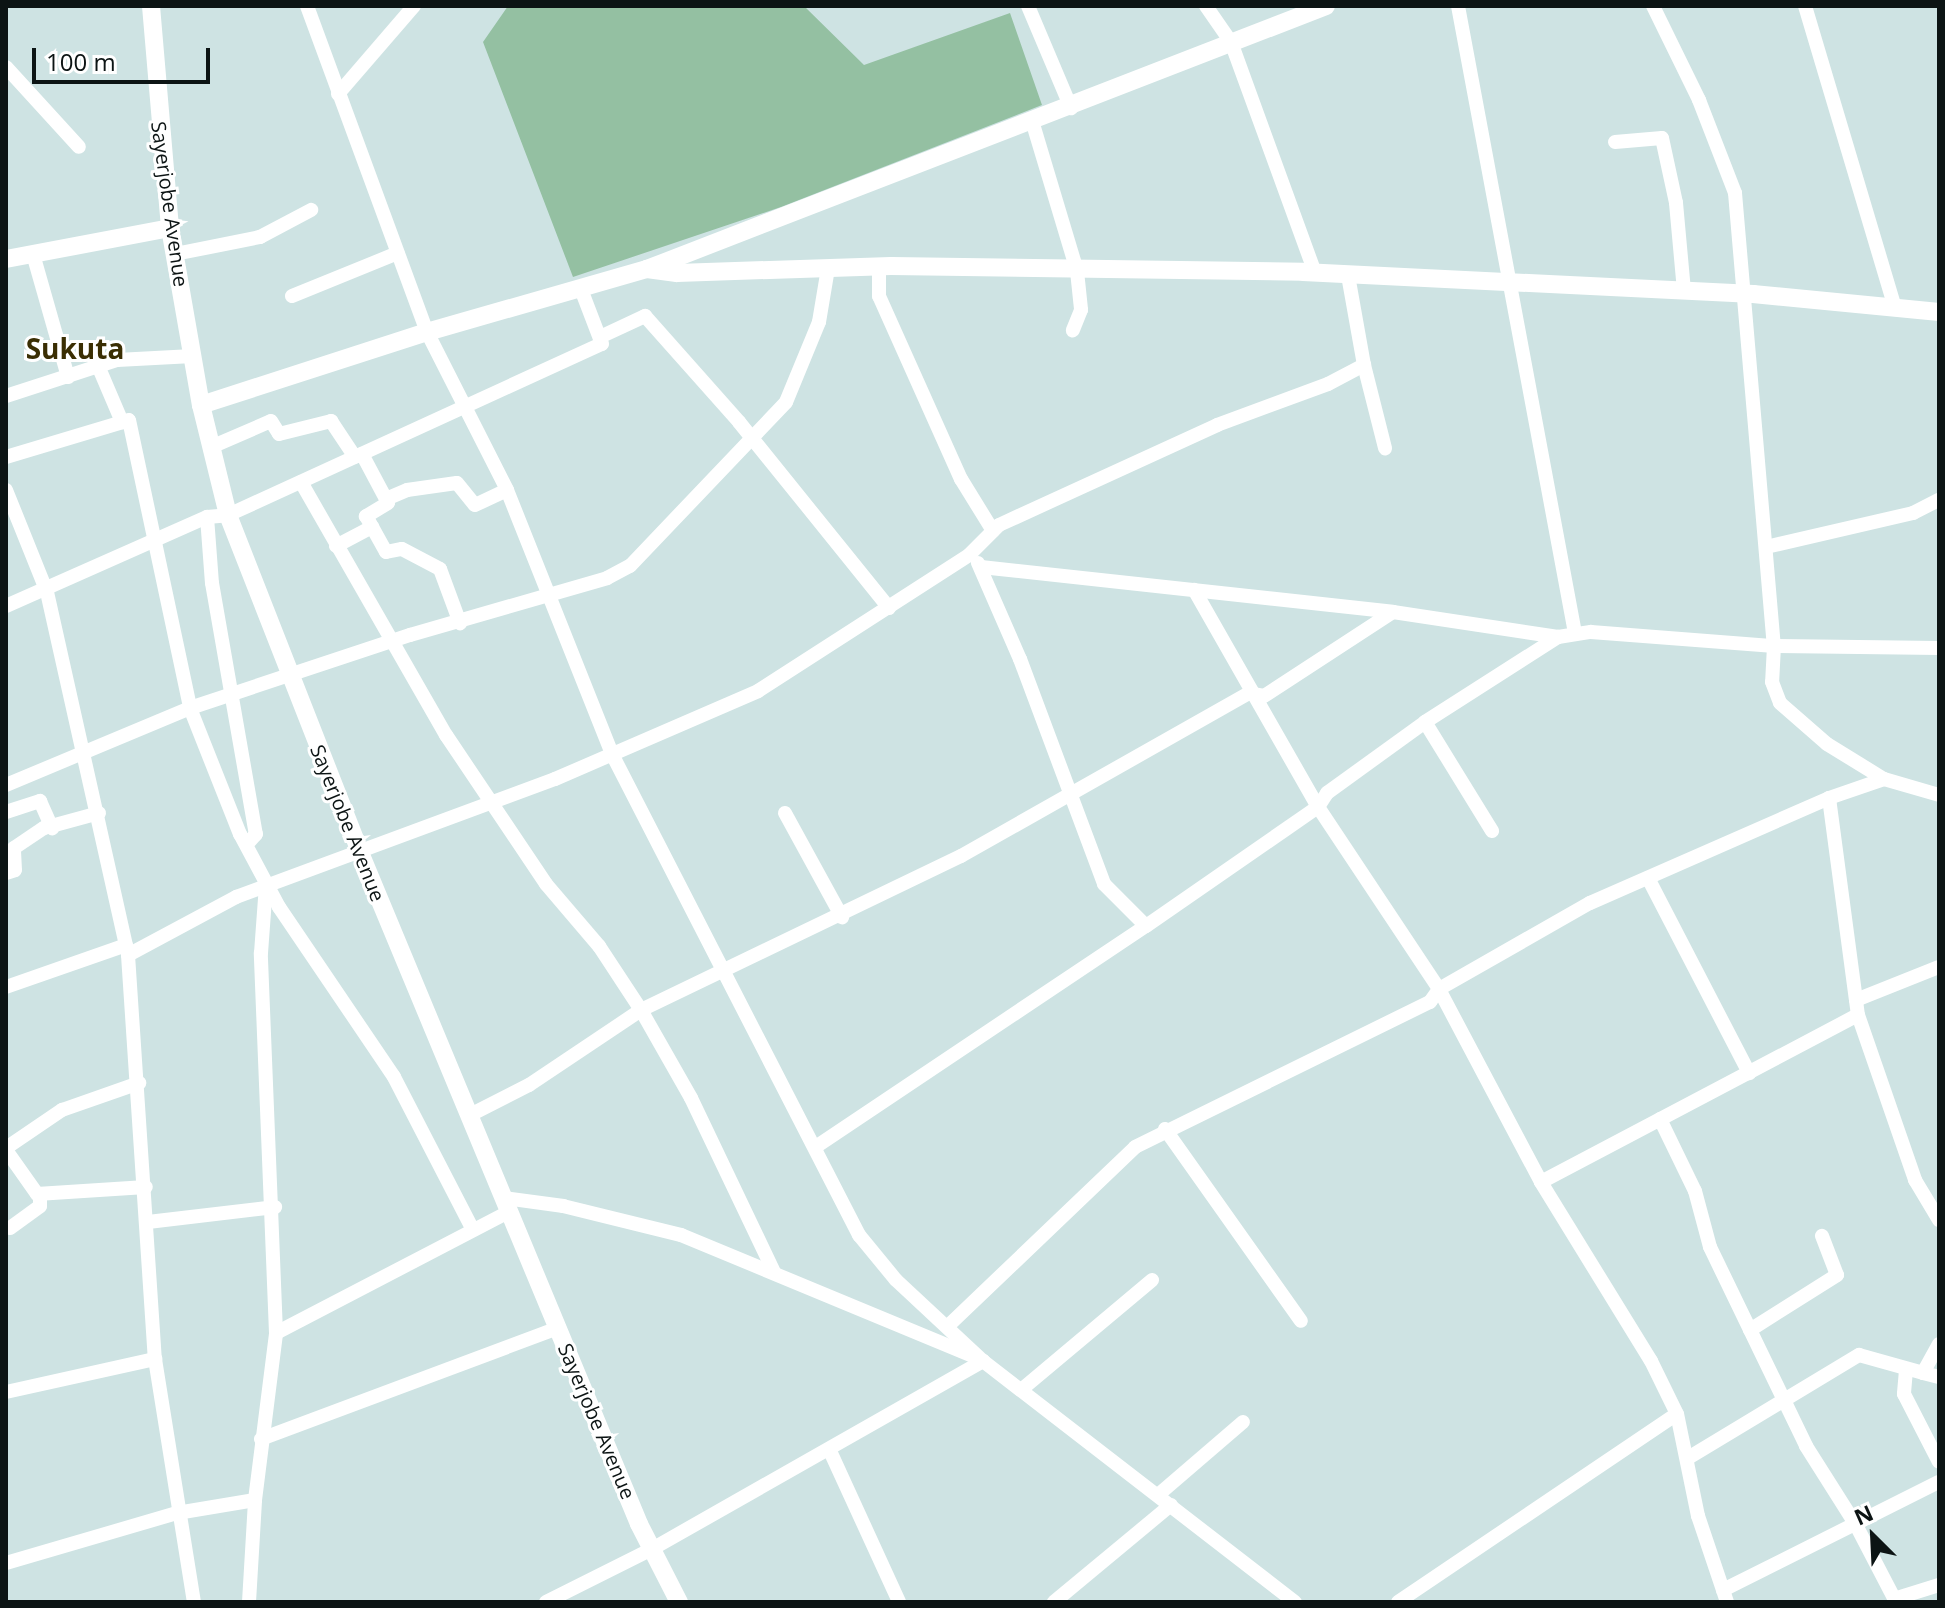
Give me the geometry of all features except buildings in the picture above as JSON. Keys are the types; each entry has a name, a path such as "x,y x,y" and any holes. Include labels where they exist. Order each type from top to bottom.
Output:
{"street":[{"name":"Sayerjobe Avenue","path":"151,6 170,228 201,405 228,515 289,678 361,855 652,1549 679,1602"},
{"path":"307,6 427,332 462,409 507,490 546,596 612,754 721,971 817,1146 859,1235 896,1280 949,1325 983,1361 1295,1602"},
{"path":"338,94 414,6"},
{"path":"1028,6 1071,108"},
{"path":"1206,6 1231,42 1315,273"},
{"path":"201,405 427,332 647,269 1033,124 1326,6"},
{"path":"1458,6 1484,127 1509,284 1575,633"},
{"path":"1653,6 1735,193 1741,294 1774,646 1772,682 1780,703 1827,744 1884,779 1939,795"},
{"path":"1805,6 1894,305"},
{"path":"6,67 79,147"},
{"path":"1033,124 1077,271 1081,310 1073,330"},
{"path":"1615,142 1662,138 1676,203 1684,291"},
{"path":"175,254 260,237 311,210"},
{"path":"6,259 170,228"},
{"path":"292,296 398,253"},
{"path":"33,254 68,377"},
{"path":"647,269 677,273 879,266 1315,273 1741,294 1894,305 1939,312"},
{"path":"879,266 879,296 961,479 993,531"},
{"path":"6,785 190,708 546,596 630,566 752,441 794,385 819,322 828,268"},
{"path":"1348,275 1364,365 1385,448"},
{"path":"6,606 47,592 207,517 228,515 602,344 581,289"},
{"path":"600,337 645,316 889,608"},
{"path":"6,396 117,360 193,356"},
{"path":"6,987 127,950 266,885 361,855 612,754 758,691 969,555 993,531 1217,425 1328,384 1364,365"},
{"path":"99,368 122,422"},
{"path":"6,457 129,420 152,541 190,708 240,834 248,843 266,885 394,1077 472,1228"},
{"path":"211,447 271,421 279,434 331,421 388,503 366,516 386,552 402,549 440,569 460,623"},
{"path":"301,482 389,643 546,884 599,946 641,1010 691,1098 774,1272"},
{"path":"386,499 457,483 475,505 507,490"},
{"path":"6,490 12,522 47,592 86,749 127,950 139,1083 155,1359 177,1513 194,1602"},
{"path":"1766,547 1913,513 1939,500"},
{"path":"207,517 231,694 256,834 248,843"},
{"path":"336,546 372,527"},
{"path":"969,555 981,567 1104,884 1146,926"},
{"path":"981,567 1393,612 1558,637"},
{"path":"1194,590 1249,693 1318,807 1439,989 1541,1182 1651,1361 1677,1414 1698,1516 1725,1596 1939,1482"},
{"path":"470,1115 529,1085 641,1010 842,917 1249,693 1264,696 1393,612"},
{"path":"817,1146 1318,807 1327,793 1425,722 1558,637 1575,633 1774,646 1939,648"},
{"path":"1425,722 1492,831"},
{"path":"949,1325 1135,1147 1165,1129 1430,1002 1439,989 1590,903 1829,798 1884,779"},
{"path":"1829,798 1857,1008 1915,1180 1939,1220"},
{"path":"6,812 40,801 52,828"},
{"path":"6,873 15,870 14,848 52,828 99,813"},
{"path":"785,813 842,917"},
{"path":"1648,878 1749,1073"},
{"path":"249,1602 261,1439 276,1333 275,1207 261,953 266,885"},
{"path":"1541,1182 1749,1073 1857,1008 1939,967"},
{"path":"10,1228 40,1206 40,1194 6,1149 62,1110 139,1083"},
{"path":"1660,1119 1695,1191 1710,1247 1784,1401 1806,1446 1856,1525 1895,1601 1939,1585"},
{"path":"1165,1129 1301,1321"},
{"path":"40,1194 146,1187"},
{"path":"276,1333 472,1228 507,1205 626,1220 774,1272 983,1361"},
{"path":"148,1222 275,1207"},
{"path":"1750,1330 1837,1275 1822,1236"},
{"path":"1021,1390 1152,1280"},
{"path":"261,1439 558,1328"},
{"path":"1923,1373 1939,1344"},
{"path":"1688,1458 1859,1355 1870,1354 1906,1370 1939,1377"},
{"path":"6,1392 155,1359"},
{"path":"546,1602 652,1549 830,1451 983,1361"},
{"path":"1906,1370 1904,1394 1939,1462"},
{"path":"1398,1602 1677,1414"},
{"path":"1158,1495 1243,1422"},
{"path":"830,1451 899,1602"},
{"path":"6,1563 177,1513 255,1500"},
{"path":"1054,1602 1171,1505"}],"green space":[{"path":"508,6 804,6 864,65 1010,13 1042,105 781,207 573,277 483,42"}],"district":[{"name":"Sukuta","path":"75,348"}]}
